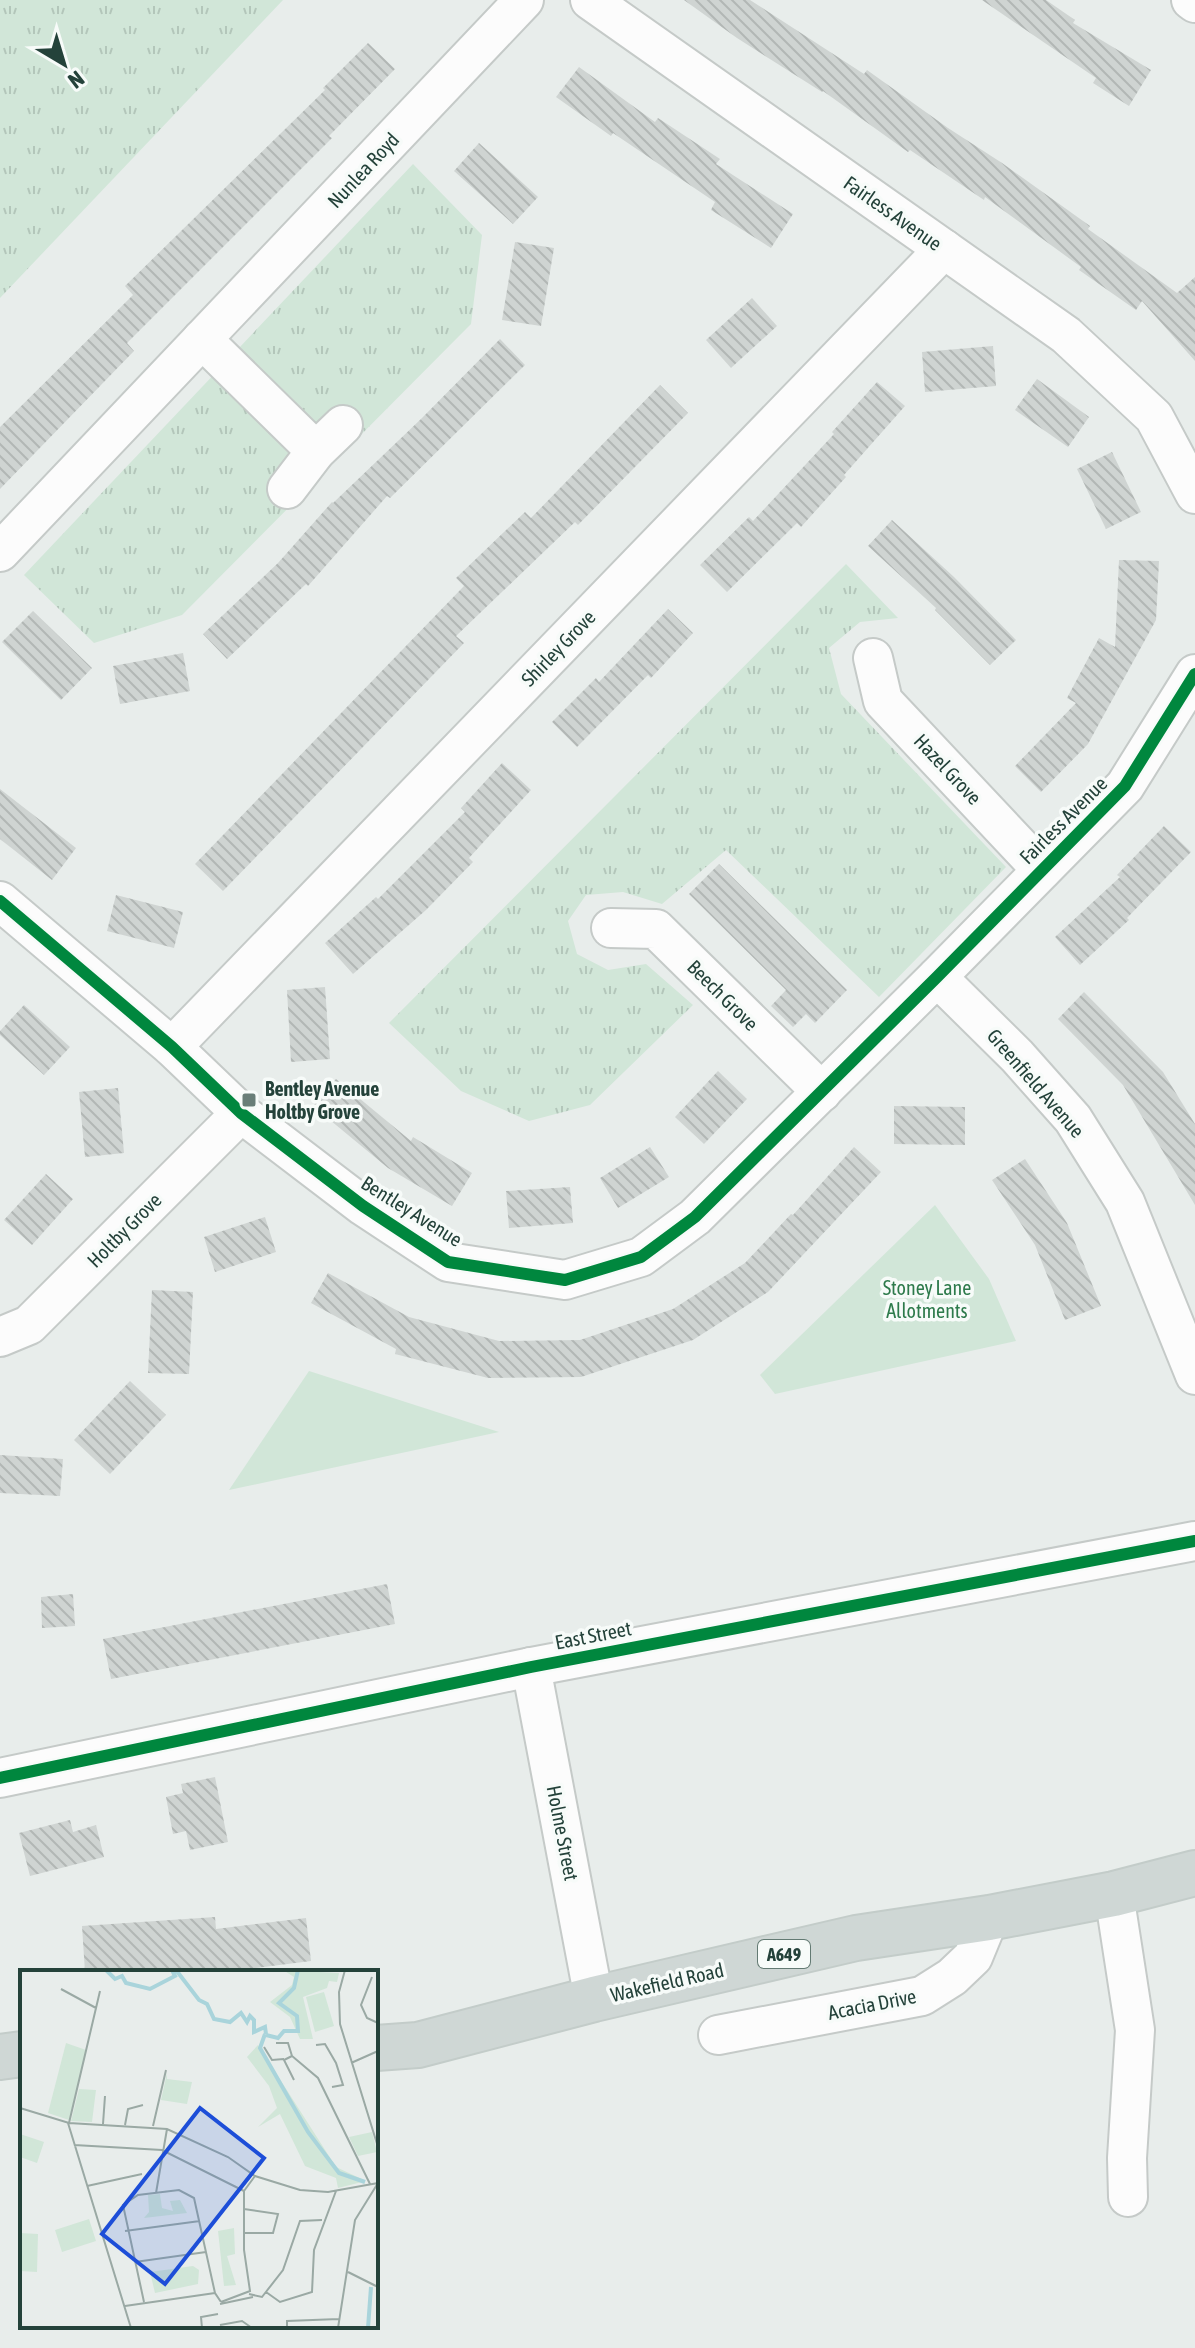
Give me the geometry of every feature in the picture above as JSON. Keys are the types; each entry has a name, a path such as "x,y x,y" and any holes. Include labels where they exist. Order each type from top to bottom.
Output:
{"main road":[{"name":"Wakefield Road","path":"378,2048 418,2045 594,1999 856,1938 989,1918 1114,1894 1195,1873"},
{"path":"0,2057 20,2054"}],"street":[{"name":"Nunlea Royd","path":"0,552 524,0"},
{"name":"Fairless Avenue","path":"590,0 1066,335 1154,417 1195,494"},
{"name":"Shirley Grove","path":"172,1047 944,249"},
{"path":"202,339 316,451"},
{"path":"287,489 316,451 343,425"},
{"name":"Hazel Grove","path":"873,658 883,701 1042,870"},
{"name":"Fairless Avenue","path":"937,977 1125,786 1195,674"},
{"name":"Bentley Avenue","path":"0,901 172,1047 241,1113 363,1206 448,1262 565,1280 641,1257 695,1217 937,977"},
{"name":"Beech Grove","path":"611,928 656,929 822,1092"},
{"name":"Greenfield Avenue","path":"937,977 1017,1056 1073,1119 1125,1202 1195,1375"},
{"name":"Holtby Grove","path":"0,1337 29,1325 241,1113"},
{"name":"East Street","path":"0,1778 531,1667 1195,1541"},
{"name":"Holme Street","path":"531,1667 594,1999"},
{"path":"1114,1894 1135,2030 1127,2158 1128,2197"},
{"name":"Acacia Drive","path":"718,2035 922,1996 952,1977 973,1957 989,1918"}],"green space":[{"path":"0,0 283,0 0,298"},
{"path":"413,164 482,235 471,324 182,615 94,643 24,575"},
{"path":"846,564 898,618 860,622 829,648 841,694 1006,867 879,997 726,850 662,904 623,892 586,895 568,921 577,954 608,970 646,964 693,1005 590,1105 529,1121 461,1091 389,1023"},
{"name":"Stoney Lane Allotments","path":"935,1205 989,1279 1016,1341 775,1394 760,1375"},
{"path":"309,1371 499,1432 229,1490"}],"building":[{"path":"684,0 750,0 864,74 867,70 1090,226 1088,229 1177,293 1195,277 1195,361 1142,301 1136,310 985,197 984,200 910,150 908,152 823,91 737,38"},
{"path":"982,0 1046,0 1075,20 1073,23 1151,70 1129,106 1093,83 1096,78"},
{"path":"368,43 395,69 329,136 332,138 127,343 134,351 0,489 0,427 133,295 125,286 325,90 323,88"},
{"path":"579,67 655,122 658,118 720,159 716,164 793,214 771,248 711,210 715,202 556,97"},
{"path":"479,143 538,197 513,224 454,171"},
{"path":"515,242 554,248 541,326 502,320"},
{"path":"752,298 777,326 731,368 706,340"},
{"path":"500,339 525,365 390,498 387,496 308,586 306,584 227,659 203,634 278,563 332,502 421,419"},
{"path":"993,346 996,386 925,392 922,352"},
{"path":"1037,379 1089,417 1068,447 1015,410"},
{"path":"877,382 905,406 801,527 797,523 727,592 700,565 749,517 753,521 834,434 832,432"},
{"path":"660,385 688,413 578,525 575,522 456,636 464,643 223,891 195,864 464,586 456,578 525,512 531,518"},
{"path":"1112,452 1141,512 1106,529 1077,469"},
{"path":"892,520 1016,640 990,665 936,608 868,546"},
{"path":"1119,560 1159,561 1156,620 1088,744 1041,792 1015,766 1076,703 1067,698 1099,638 1115,647"},
{"path":"668,609 693,633 651,678 648,675 577,747 552,722 596,678 599,682"},
{"path":"33,611 92,668 61,700 2,642"},
{"path":"183,653 190,691 120,704 113,666"},
{"path":"502,763 531,790 469,858 473,862 426,910 353,974 325,943 376,897 378,899 465,812 461,808"},
{"path":"0,789 76,848 52,880 0,839"},
{"path":"1164,826 1191,852 1127,918 1129,920 1080,965 1055,937 1120,877 1117,875"},
{"path":"719,864 847,990 815,1023 806,1014 793,1027 771,1006 786,990 689,894"},
{"path":"116,895 183,912 174,948 107,931"},
{"path":"325,987 330,1059 291,1062 287,990"},
{"path":"1084,992 1163,1072 1195,1124 1195,1205 1123,1085 1058,1019"},
{"path":"24,1005 70,1047 44,1075 0,1035 0,1031"},
{"path":"718,1071 747,1099 704,1144 675,1117"},
{"path":"336,1079 411,1141 413,1137 472,1173 452,1206 388,1168 313,1106"},
{"path":"118,1088 124,1153 85,1157 79,1092"},
{"path":"894,1106 965,1107 965,1145 894,1144"},
{"path":"650,1147 669,1177 618,1208 600,1178"},
{"path":"854,1147 881,1172 768,1292 693,1340 581,1377 488,1378 395,1354 396,1349 311,1303 328,1273 409,1317 499,1341 580,1340 673,1309 745,1263"},
{"path":"1025,1159 1067,1223 1101,1306 1065,1320 1035,1245 992,1180"},
{"path":"46,1174 73,1199 32,1245 4,1220"},
{"path":"570,1187 573,1223 509,1228 506,1191"},
{"path":"265,1217 276,1252 215,1272 204,1237"},
{"path":"152,1290 193,1292 189,1374 148,1373"},
{"path":"130,1381 166,1415 110,1474 74,1440"},
{"path":"0,1455 63,1459 60,1496 0,1493"},
{"path":"387,1584 395,1624 111,1679 103,1639"},
{"path":"73,1594 75,1626 42,1628 41,1597"},
{"path":"215,1777 228,1842 190,1850 186,1831 173,1834 166,1797 183,1793 181,1784"},
{"path":"70,1820 73,1832 96,1825 104,1857 30,1876 19,1833"},
{"path":"215,1917 216,1929 306,1918 311,1961 241,1970 85,1970 82,1926"}],"cycle path":[{"path":"0,901 172,1047 241,1113 363,1206 448,1262 565,1280 641,1257 695,1217 1125,786 1195,674"},
{"path":"0,1778 531,1667 1195,1541"}],"place":[{"name":"Bentley Avenue Holtby Grove","path":"249,1100"}]}
